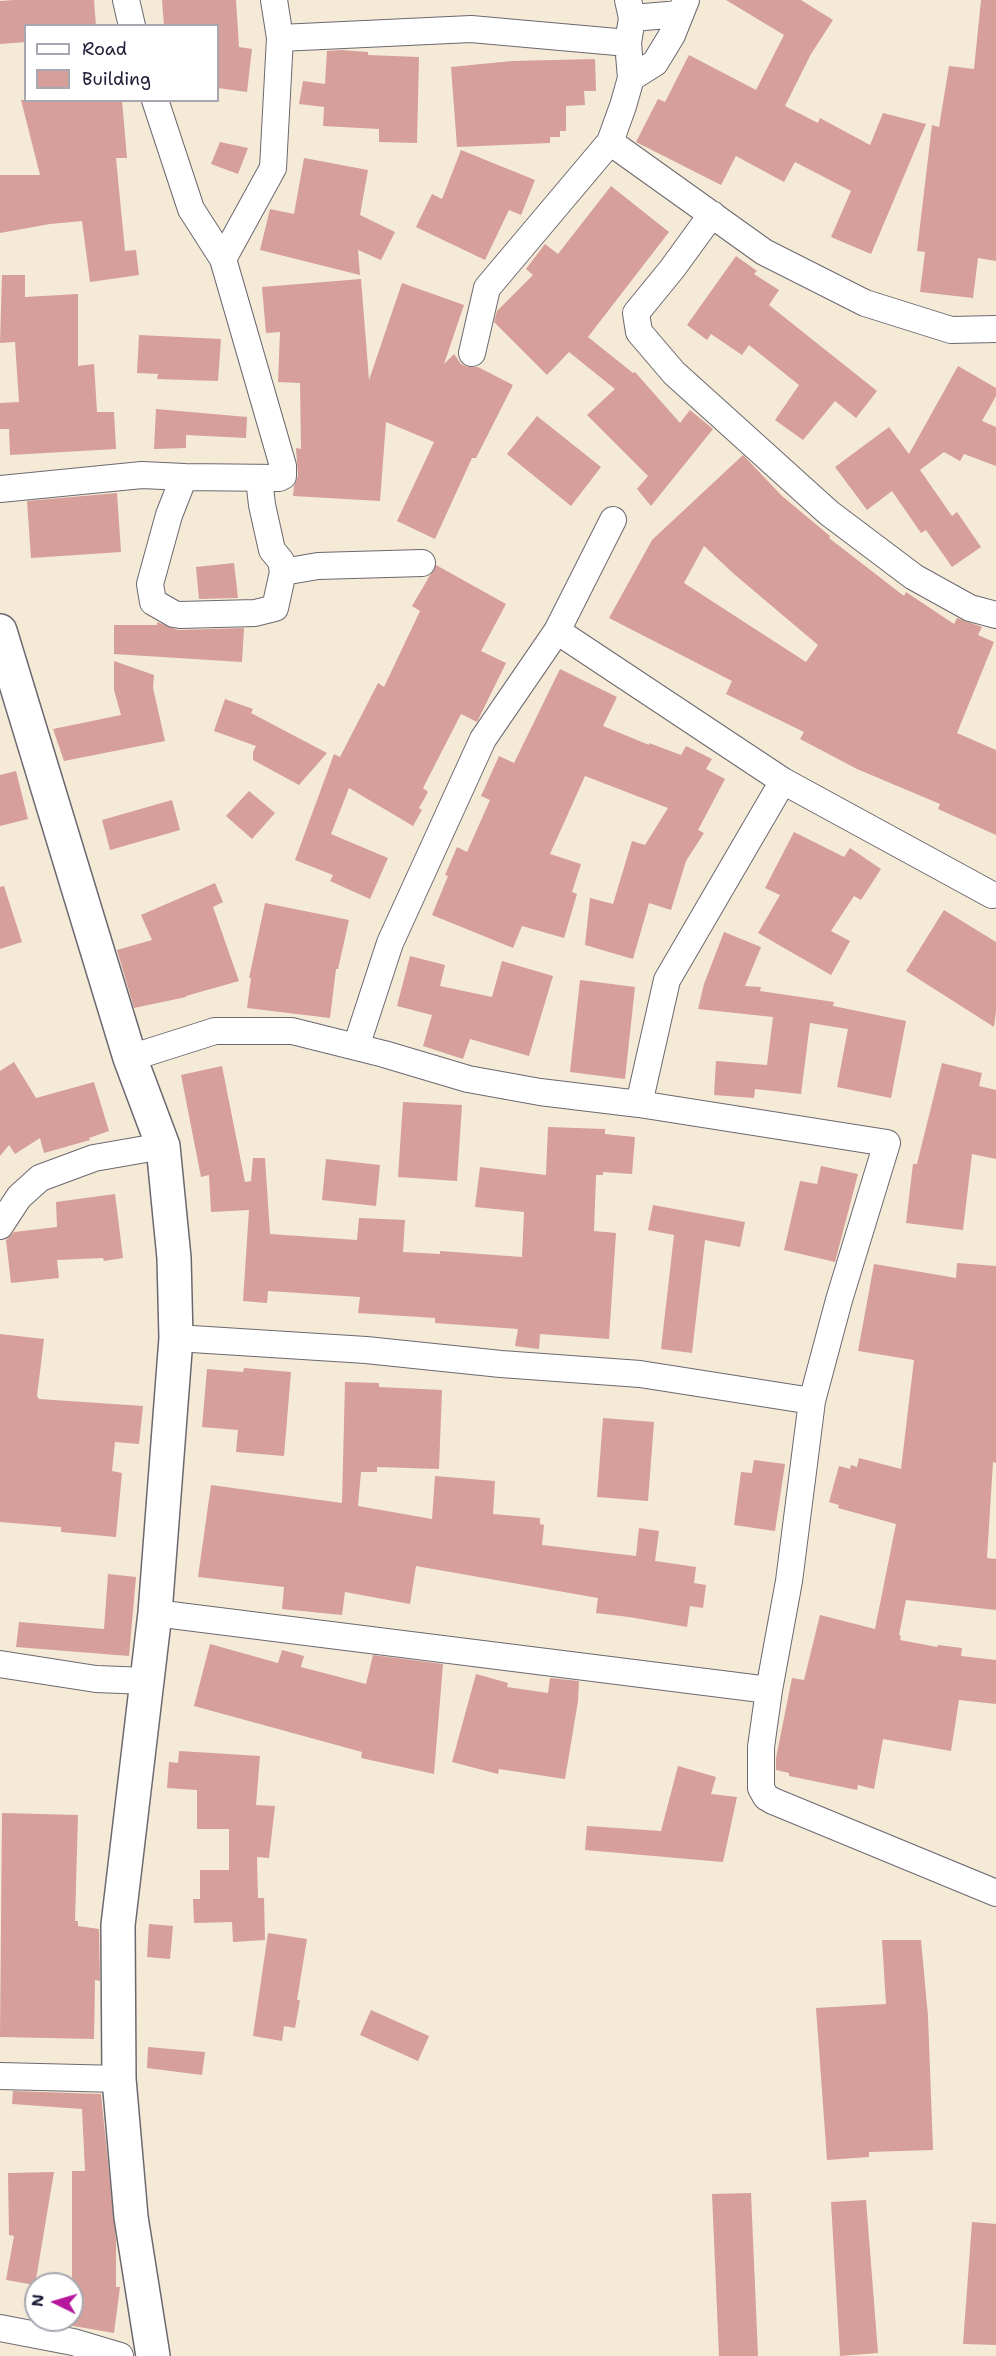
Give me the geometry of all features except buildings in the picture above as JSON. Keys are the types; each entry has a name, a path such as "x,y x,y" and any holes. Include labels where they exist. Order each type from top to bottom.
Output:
{"street":[{"path":"126,0 132,24"},
{"path":"223,259 273,168 280,38 274,0"},
{"path":"280,38 629,20 683,7"},
{"path":"631,78 655,63 672,35 683,7"},
{"path":"472,352 488,288 610,142 631,78 629,20"},
{"path":"0,489 142,475 258,478 283,476 284,466 223,259 191,209 156,102"},
{"path":"610,142 764,252 866,303 951,330 996,329"},
{"path":"711,214 672,269 636,313 636,325 639,332 674,373 829,513 914,577 970,608 996,615"},
{"path":"184,477 169,515 150,584 153,602 174,615 255,614 275,608 283,572 281,561 272,550 258,478"},
{"path":"356,1047 390,943 483,739 557,631 614,520"},
{"path":"283,572 318,566 422,562"},
{"path":"557,631 783,782 992,895"},
{"path":"1,636 130,1058 163,1146 174,1258 176,1338 155,1613 118,1925 119,2079 131,2217 153,2356"},
{"path":"639,1104 667,980 783,782"},
{"path":"130,1058 215,1031 246,1029 292,1031 468,1079 540,1092 639,1104 887,1143 839,1300 812,1401 789,1581 761,1746 761,1788 766,1797 995,1889"},
{"path":"0,1226 19,1197 40,1178 94,1158 163,1146"},
{"path":"176,1338 366,1350 501,1364 640,1374 812,1401"},
{"path":"155,1613 769,1690"},
{"path":"0,1664 96,1679 147,1681"},
{"path":"0,2076 119,2079"},
{"path":"0,2328 73,2342 120,2356"}]}
